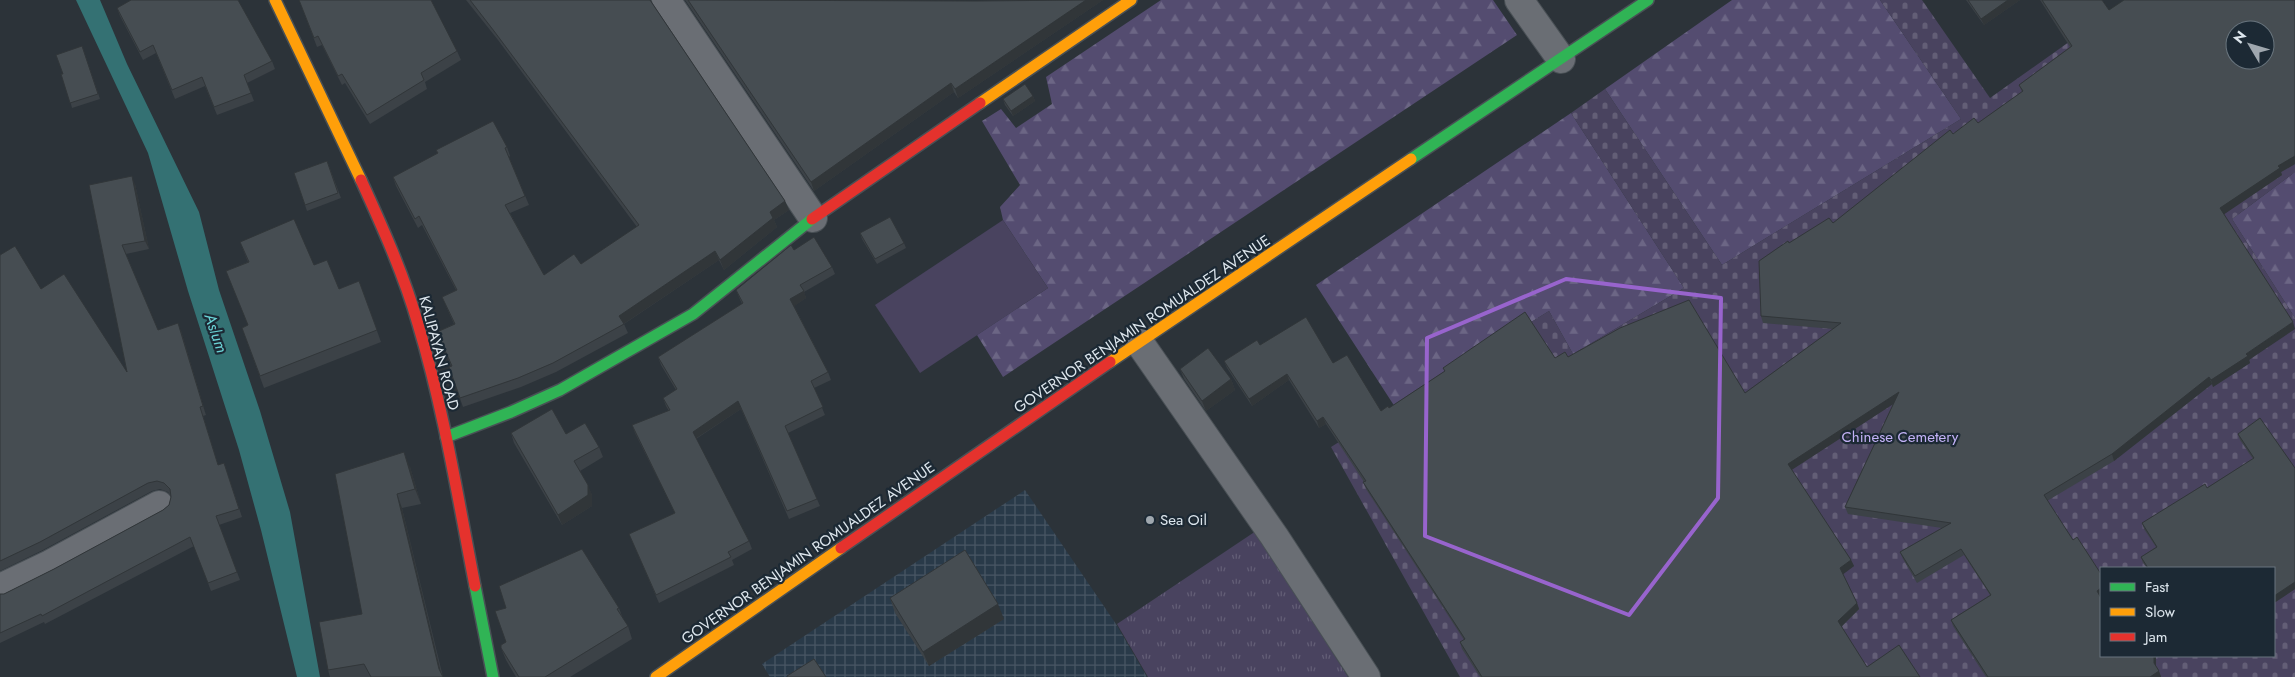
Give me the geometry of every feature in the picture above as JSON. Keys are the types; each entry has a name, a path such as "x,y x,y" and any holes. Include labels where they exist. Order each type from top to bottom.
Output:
{"street":[{"name":"KALIPAYAN ROAD","path":"275,0 345,144 380,222 418,323 446,437 493,677"},
{"path":"666,0 813,218"},
{"path":"446,437 560,390 693,314 813,218 1131,0"},
{"path":"1519,0 1560,60"},
{"name":"GOVERNOR BENJAMIN ROMUALDEZ AVENUE","path":"656,677 1139,342 1648,0"},
{"path":"1139,342 1274,536 1366,677"},
{"path":"0,588 98,539 159,505"}],"highlighted area":[{"path":"1566,279 1721,298 1718,498 1629,615 1425,536 1427,338"}],"shaded area":[{"path":"1025,490 1116,624 1147,677 770,677 762,664"}],"green space":[{"path":"1161,0 1493,0 1517,35 1003,377 977,335 1048,288 1003,220 1000,207 1020,185 982,121 1001,109 1016,128 1052,104 1046,77"},
{"path":"1732,0 1880,0 1961,119 1722,265 1605,89"},
{"name":"Chinese Cemetery","path":"1880,0 1922,0 1990,98 2128,0 2295,0 2295,172 2232,219 2295,318 2295,677 1460,677 1331,447 1549,311 1573,354 1684,288 1571,113 1605,89 1722,265 1961,119"},
{"path":"1571,113 1684,288 1573,354 1549,311 1395,407 1316,285"},
{"path":"2295,172 2295,318 2232,219"},
{"path":"1003,220 1048,288 920,373 875,305"},
{"path":"1256,531 1348,677 1148,677 1117,624"}],"water":[{"name":"Aslum","path":"76,0 100,0 127,64 199,212 219,290 260,411 290,512 320,677 297,677 261,530 239,450 188,291 148,153"}],"building":[{"path":"131,0 238,0 272,61 244,75 251,93 214,107 202,77 172,90 153,45 140,52 117,8"},
{"path":"299,0 431,0 457,51 421,73 424,80 367,115 342,74 338,76 318,36 314,38"},
{"path":"470,0 650,0 785,201 770,212 773,218 720,260 715,251 619,316 624,324 553,363 518,378 460,398 449,367 452,366 437,332 455,324 442,297 457,290 419,216 415,219 393,177 438,153 436,150 493,121 507,147 505,148 525,196 505,205 544,275 574,254 581,264 639,225"},
{"path":"688,0 1086,0 955,89 951,83 811,182"},
{"path":"1968,0 2008,0 1981,19"},
{"name":"Chinese Cemetery","path":"2042,0 2102,0 2109,10 2124,0 2295,0 2295,156 2220,208 2293,322 2246,354 2248,356 2211,380 2209,377 2112,454 2044,495 2073,540 2077,537 2100,572 2100,589 2097,591 2100,596 2100,657 2154,657 2154,663 2159,671 2150,677 1988,677 1951,620 1991,595 1961,549 1915,576 1900,552 1951,523 1845,507 1899,392 1788,464 1851,560 1840,568 1857,603 1838,621 1867,667 1899,645 1920,677 1482,677 1460,642 1465,639 1363,482 1366,481 1323,417 1317,421 1287,374 1249,399 1224,361 1257,340 1260,345 1306,317 1333,363 1347,355 1381,411 1388,406 1389,408 1445,371 1443,368 1525,312 1555,358 1565,352 1568,357 1620,328 1689,300 1745,393 1841,323 1761,316 1759,261 1788,241 1789,243 1829,218 1833,223 1950,130 1953,134 1974,118 1978,123 2023,91 2019,85 2072,46"},
{"path":"82,46 98,94 70,103 56,55"},
{"path":"1025,84 1033,96 1011,111 1003,99"},
{"path":"327,161 338,193 305,205 294,173"},
{"path":"132,176 145,241 122,245 158,330 178,323 203,406 200,407 218,465 224,463 239,509 216,516 237,572 208,583 190,537 42,616 41,614 0,633 0,594 4,594 54,569 169,505 170,489 164,483 157,481 148,483 40,542 0,561 0,255 15,246 41,289 64,274 127,372 89,185"},
{"path":"890,217 904,243 875,259 860,233"},
{"path":"294,219 314,265 327,260 339,289 359,281 377,330 260,376 242,328 248,325 226,271 249,262 240,242"},
{"path":"814,237 832,267 800,285 804,291 790,299 828,372 811,381 823,407 785,426 817,499 787,511 738,401 693,432 749,541 728,552 731,557 656,595 629,534 675,513 632,425 670,410 663,398 677,389 658,357 743,303 736,290 791,245 794,250"},
{"path":"1208,348 1231,379 1202,401 1180,369"},
{"path":"552,409 566,434 585,423 599,447 574,461 588,485 588,495 558,515 511,433"},
{"path":"2260,418 2295,468 2295,582 2275,595 2275,567 2147,567 2141,557 2157,547 2142,523 2205,484 2207,488 2254,458 2238,434"},
{"path":"404,452 415,489 397,494 439,669 443,677 371,677 364,664 328,670 319,622 362,614 335,474"},
{"path":"582,549 619,608 617,609 628,626 545,677 519,677 501,648 501,645 506,642 495,611 506,608 499,586"},
{"path":"965,550 998,604 923,652 890,598"},
{"path":"814,659 826,677 787,676"}],"traffic: fast":[{"path":"1411,159 1648,0"},
{"path":"446,437 511,412 560,390 693,314 812,219"},
{"path":"475,586 493,677"}],"traffic: slow":[{"path":"275,0 361,180"},
{"path":"980,103 1131,0"},
{"path":"1110,362 1411,159"},
{"path":"656,677 841,548"}],"traffic: jam":[{"path":"812,219 980,103"},
{"path":"361,180 399,269 427,356 450,455 475,586"},
{"path":"841,548 1110,362"}],"place":[{"name":"Sea Oil","path":"1150,520"}]}
